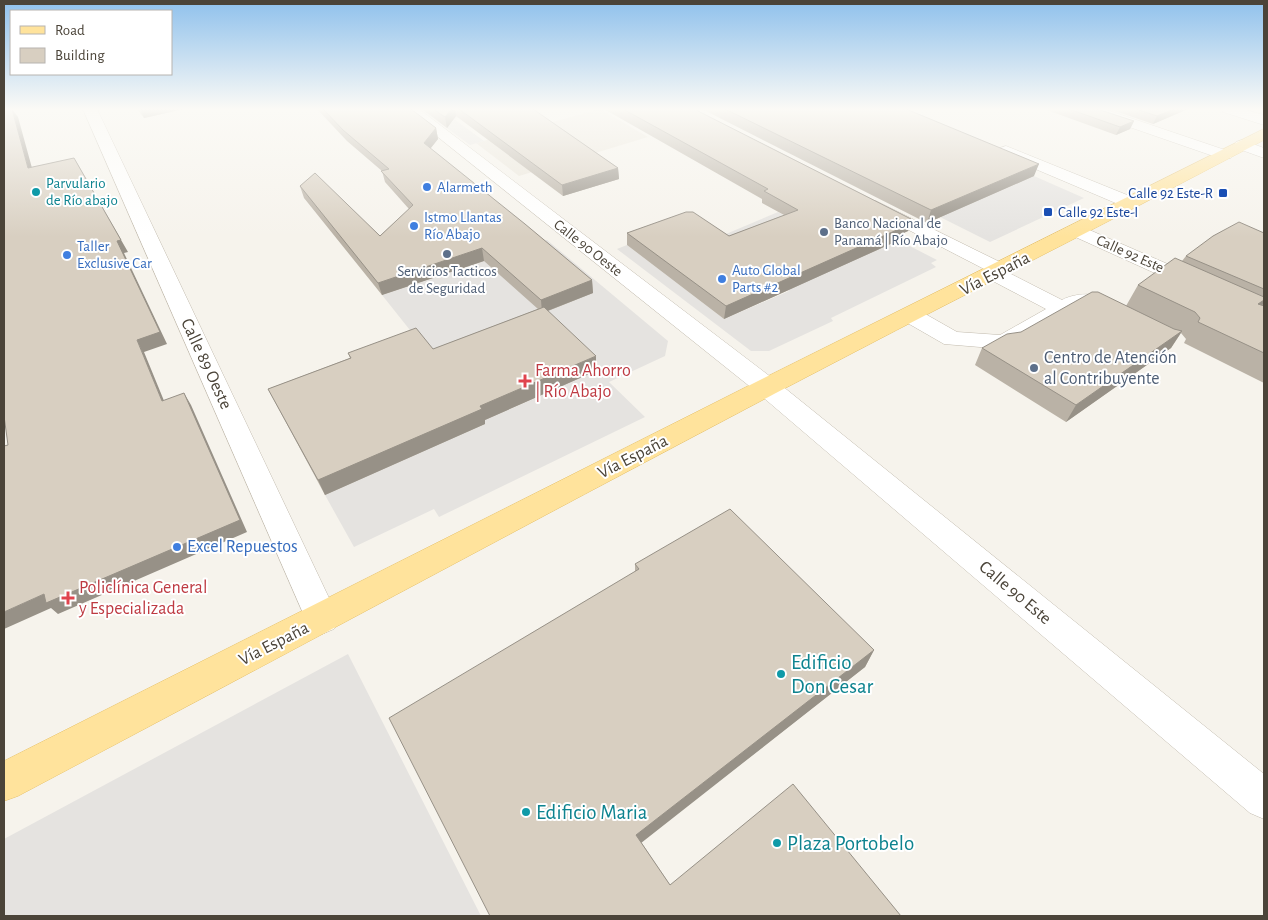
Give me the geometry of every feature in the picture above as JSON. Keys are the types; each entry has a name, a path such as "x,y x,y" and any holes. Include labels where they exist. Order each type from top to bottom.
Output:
{"main road":[{"name":"Vía España","path":"4,782 767,387 912,316 1131,203 1239,152"}],"street":[{"name":"Calle 89 Oeste","path":"110,152 322,619"},
{"name":"Calle 90 Oeste","path":"466,152 767,387"},
{"path":"1006,152 1131,203"},
{"path":"859,197 1062,308"},
{"name":"Calle 92 Este","path":"1078,231 1264,314"},
{"path":"912,316 952,339 1004,342 1062,308 1084,299 1093,300 1137,322"},
{"name":"Calle 90 Este","path":"767,387 1264,798"}],"shaded area":[{"path":"488,152 599,152 519,176"},
{"path":"1034,176 1084,198 990,242 940,217"},
{"path":"778,212 795,222 822,274 898,240 937,260 931,263 936,267 831,318 833,321 769,351 751,351 617,249 627,245 724,319 789,291 720,244 733,239 726,234"},
{"path":"547,240 668,341 665,356 609,382 645,417 439,517 434,509 354,547 325,495 485,424 483,421 596,371 437,364 382,295"},
{"path":"348,654 481,916 4,916 4,839"}],"building":[{"path":"4,152 24,152 28,168 74,158 121,240 117,241 160,332 137,340 162,401 184,393 240,520 46,603 44,594 4,612 4,446 8,445 4,416"},
{"path":"369,152 435,152 592,280 541,300 482,248 378,283 300,186 315,173 380,236 413,205 381,171 389,169"},
{"path":"517,152 595,152 618,168 562,185"},
{"path":"701,152 779,152 911,219 894,226 899,229 726,306 627,233 686,212 693,212 729,236 798,210 764,191 768,189"},
{"path":"813,152 1010,152 1039,164 931,210"},
{"path":"1239,222 1264,233 1264,289 1186,256 1213,236"},
{"path":"1175,258 1264,297 1264,300 1258,304 1264,306 1264,353 1198,322 1200,318 1195,312 1138,285"},
{"path":"1092,292 1098,292 1174,329 1182,331 1076,405 982,348 1007,334 1021,332"},
{"path":"544,307 596,356 480,406 482,409 318,480 268,389 351,358 348,353 416,328 433,349"},
{"path":"730,509 874,650 636,835 670,885 793,784 901,916 490,916 389,718 639,569 635,564"}],"place":[{"name":"Alarmeth","path":"427,187"},
{"name":"Parvulario de Río abajo","path":"36,192"},
{"name":"Calle 92 Este-R","path":"1223,193"},
{"name":"Calle 92 Este-I","path":"1048,212"},
{"name":"Istmo Llantas Río Abajo","path":"414,226"},
{"name":"Banco Nacional de Panamá | Río Abajo","path":"824,232"},
{"name":"Servicios Tacticos de Seguridad","path":"447,254"},
{"name":"Taller Exclusive Car","path":"67,255"},
{"name":"Auto Global Parts #2","path":"722,279"},
{"name":"Centro de Atención al Contribuyente","path":"1034,368"},
{"name":"Farma Ahorro | Río Abajo","path":"525,381"},
{"name":"Excel Repuestos","path":"177,547"},
{"name":"Policlínica General y Especializada","path":"68,598"},
{"name":"Edificio Don Cesar","path":"781,674"},
{"name":"Edificio Maria","path":"526,812"},
{"name":"Plaza Portobelo","path":"777,843"}]}
